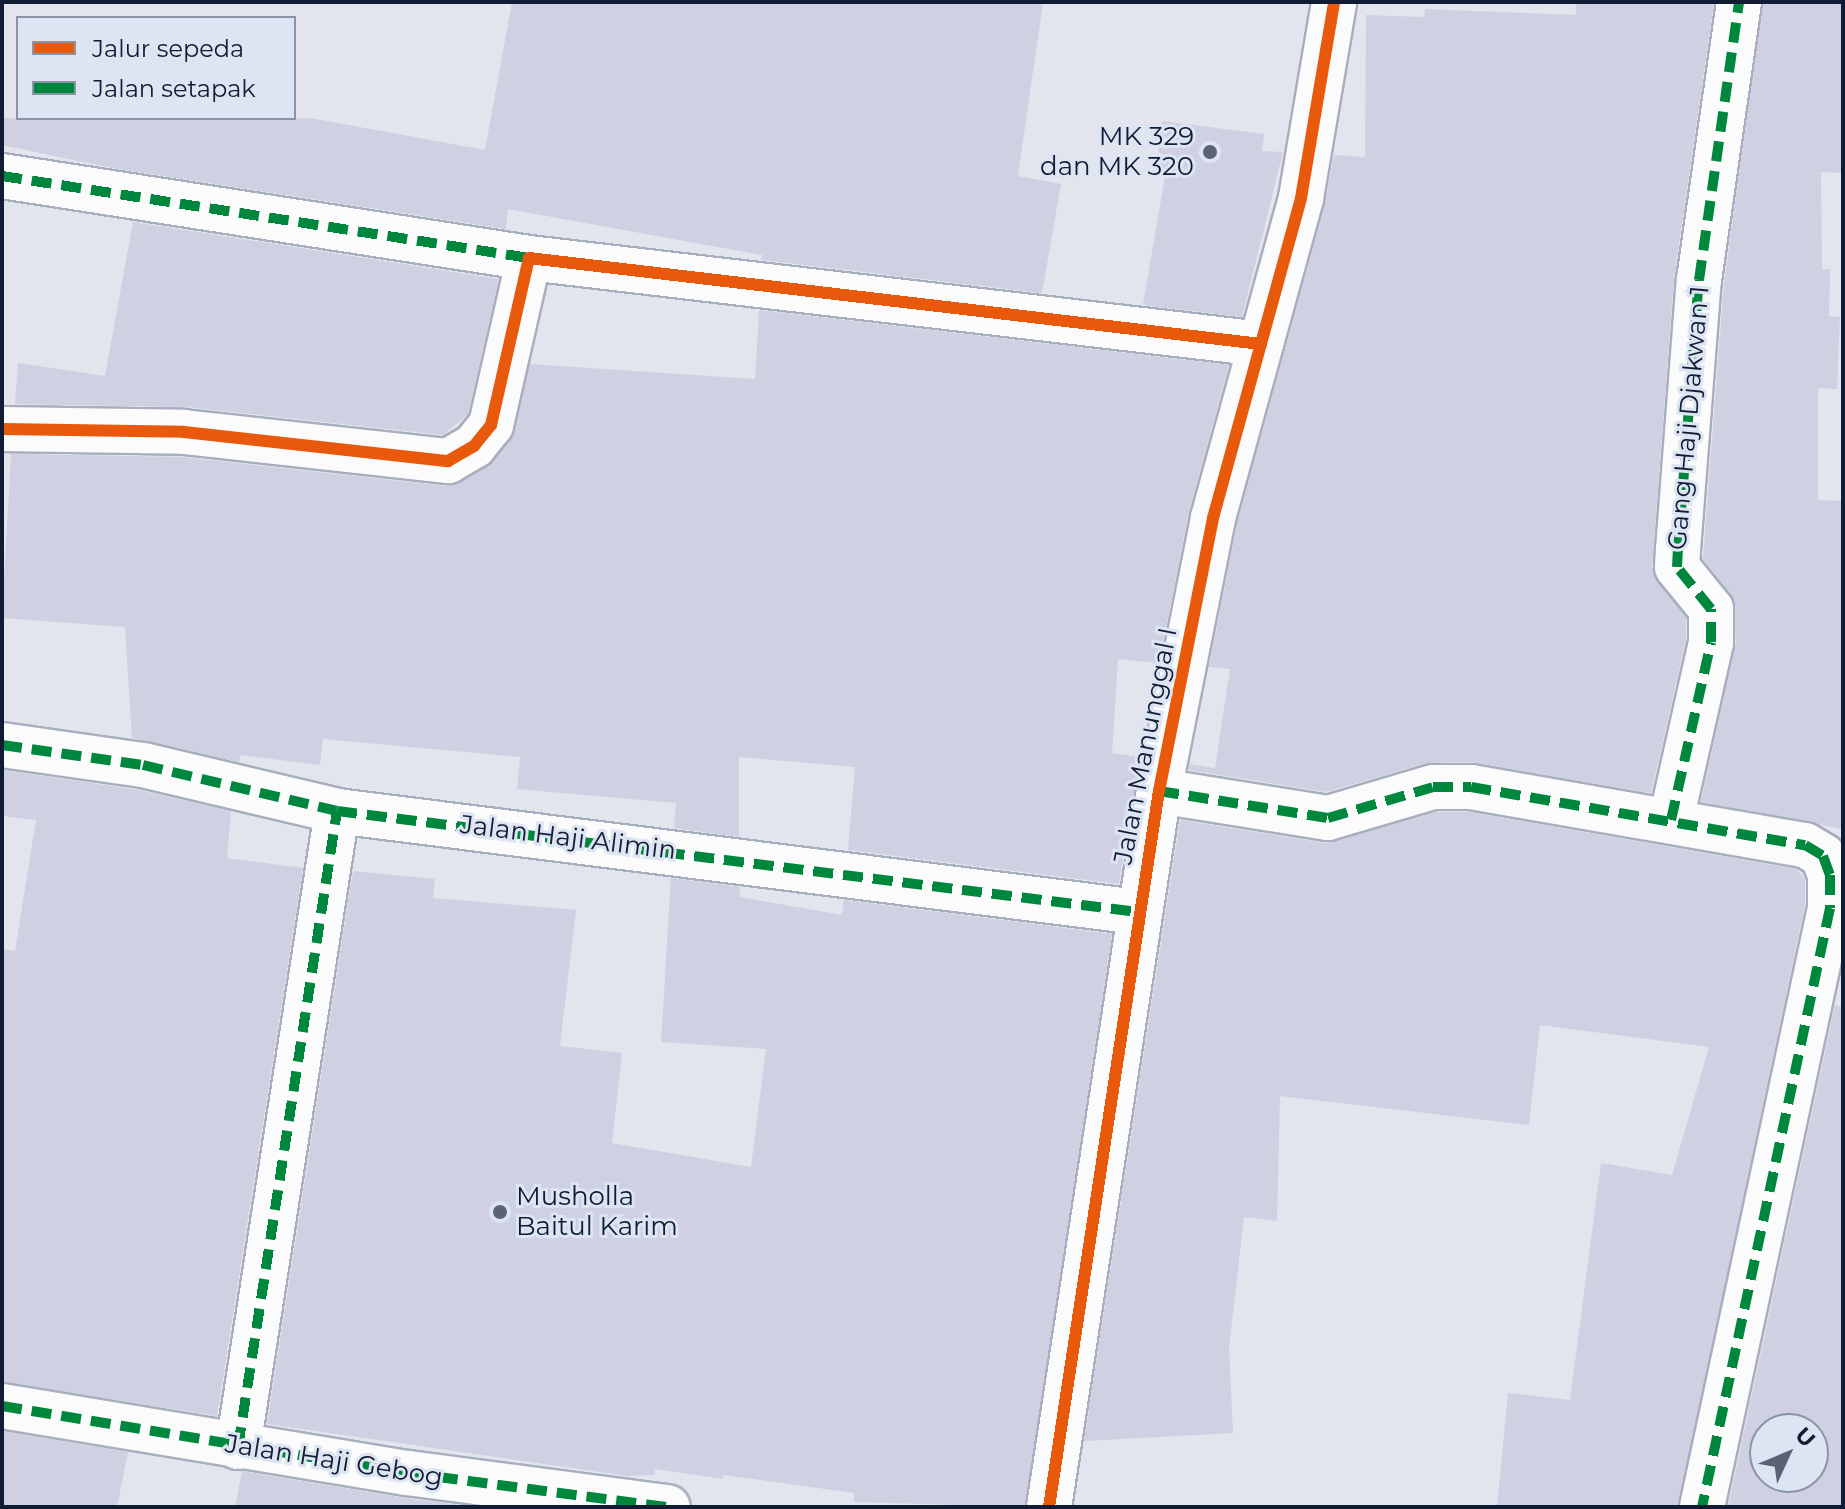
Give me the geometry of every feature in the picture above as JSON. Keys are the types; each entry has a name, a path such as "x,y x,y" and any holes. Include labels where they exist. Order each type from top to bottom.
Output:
{"street":[{"name":"Jalan Manunggal I","path":"1049,1507 1159,791 1213,518 1301,198 1334,2"},
{"name":"Gang Haji Djakwan 1","path":"1671,820 1711,642 1711,609 1677,567 1699,280 1739,2"},
{"path":"2,176 529,258 1261,344"},
{"path":"2,429 184,432 448,461 474,446 491,425 529,258"},
{"name":"Jalan Haji Alimin","path":"2,745 143,765 337,811 1138,912"},
{"path":"1159,791 1328,818 1433,787 1457,786 1805,845 1823,856 1830,875 1830,908 1702,1507"},
{"path":"238,1447 337,811"},
{"name":"Jalan Haji Gebog","path":"2,1406 238,1447 668,1507"}],"building":[{"path":"512,2 1043,2 1018,176 1061,184 1042,293 761,260 762,255 508,209 506,229 112,168 2,145 2,118 310,118 485,150"},
{"path":"1576,2 1714,2 1674,278 1652,566 1658,583 1686,618 1686,639 1651,793 1471,762 1426,763 1326,792 1189,770 1190,764 1215,768 1230,669 1209,667 1237,524 1325,204 1334,155 1365,157 1366,15 1424,17 1425,9 1576,15"},
{"path":"1763,2 1843,2 1843,173 1821,172 1822,269 1830,269 1829,316 1840,317 1837,389 1818,388 1818,500 1843,501 1843,829 1701,802 1736,642 1731,594 1703,559 1724,283"},
{"path":"1162,121 1264,134 1262,151 1283,152 1242,317 1143,305 1166,170 1156,169"},
{"path":"133,222 499,279 468,414 443,435 187,407 15,404 18,363 105,376"},
{"path":"759,310 1229,365 1189,511 1159,663 1118,659 1112,753 1140,757 1119,884 848,850 855,767 739,757 739,837 674,828 676,803 517,789 520,757 323,739 320,765 240,755 239,762 132,738 125,627 2,618 11,454 182,457 446,486 486,468 510,441 530,364 755,379"},
{"path":"2,770 138,790 231,811 227,858 303,868 217,1416 2,1382 2,949 15,951 36,820 2,816"},
{"path":"1437,812 1469,812 1796,869 1805,879 1805,905 1678,1507 1497,1507 1508,1393 1570,1400 1601,1163 1672,1175 1709,1047 1540,1025 1529,1125 1280,1096 1277,1221 1244,1217 1229,1348 1233,1433 1084,1441 1180,820 1325,843"},
{"path":"353,871 435,879 433,898 576,910 560,1046 622,1053 612,1143 751,1167 766,1049 661,1042 671,878 740,887 740,897 842,915 844,900 1112,934 1025,1507 854,1502 854,1493 724,1475 723,1479 655,1469 654,1475 627,1476 267,1424"},
{"path":"1835,1005 1843,1007 1843,1507 1728,1507"},
{"path":"2,1431 128,1452 117,1507 2,1507"},
{"path":"242,1471 404,1498 475,1507 235,1507"}],"marked path":[{"path":"1671,820 1711,642 1711,609 1677,567 1699,280 1739,2"},
{"path":"2,176 529,258"},
{"path":"2,745 143,765 337,811 1138,912"},
{"path":"1159,791 1328,818 1433,787 1471,787 1805,845 1823,856 1830,875 1830,908 1702,1507"},
{"path":"238,1447 337,811"},
{"path":"2,1406 408,1473 668,1507"}],"cycle path":[{"path":"1049,1507 1159,791 1213,518 1301,198 1334,2"},
{"path":"2,429 184,432 448,461 474,446 491,425 529,258 1261,344"}],"place":[{"name":"MK 329 dan MK 320","path":"1210,152"},
{"name":"Musholla Baitul Karim","path":"500,1212"}]}
